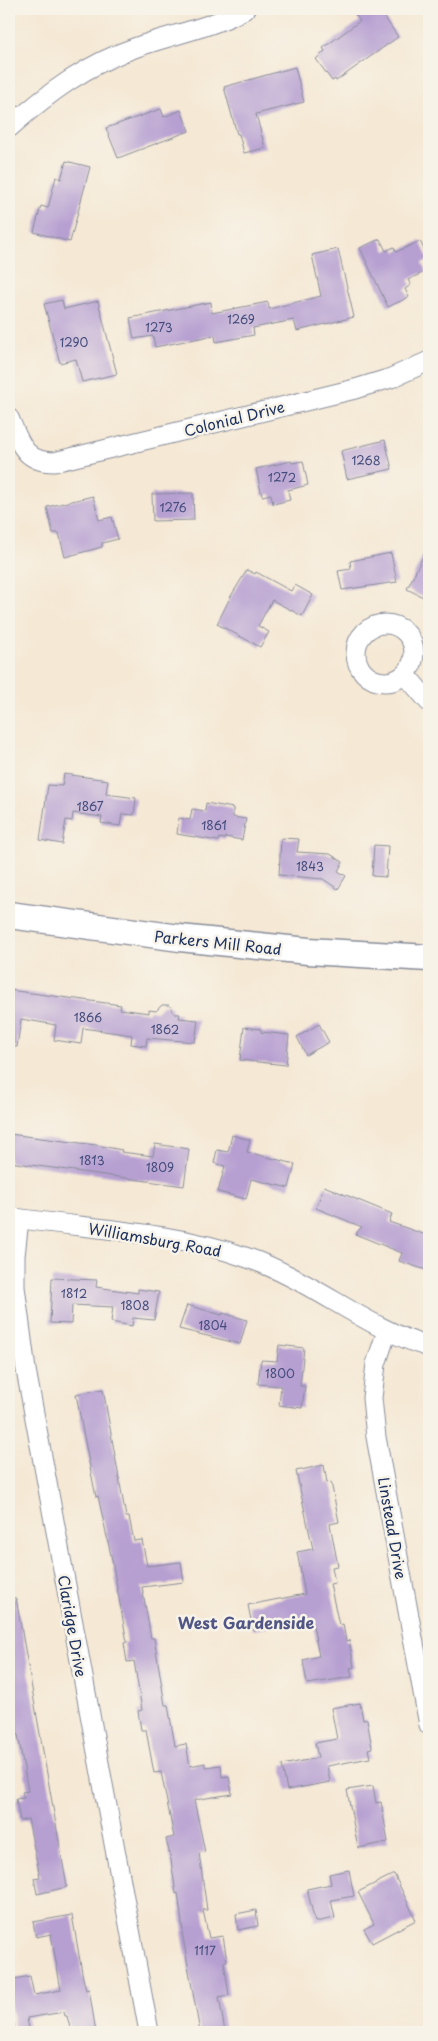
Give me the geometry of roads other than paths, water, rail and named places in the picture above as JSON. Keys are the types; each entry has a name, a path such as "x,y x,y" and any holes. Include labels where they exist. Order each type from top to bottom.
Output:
{"main road":[{"name":"Parkers Mill Road","path":"9,915 190,939 308,951 429,958"}],"street":[{"path":"9,128 41,99 86,69 136,47 215,23 245,9"},
{"name":"Colonial Drive","path":"9,418 19,442 36,460 54,462 355,389 391,378 429,361"},
{"path":"405,674 429,702"},
{"name":"Williamsburg Road","path":"14,1218 176,1240 245,1256 303,1282 358,1316 387,1331 429,1347"},
{"name":"Claridge Drive","path":"14,1218 15,1287 24,1361 148,2032"},
{"name":"Linstead Drive","path":"387,1331 376,1364 372,1398 376,1437 429,1726"}],"district":[{"name":"West Gardenside","path":"246,1622"}]}
